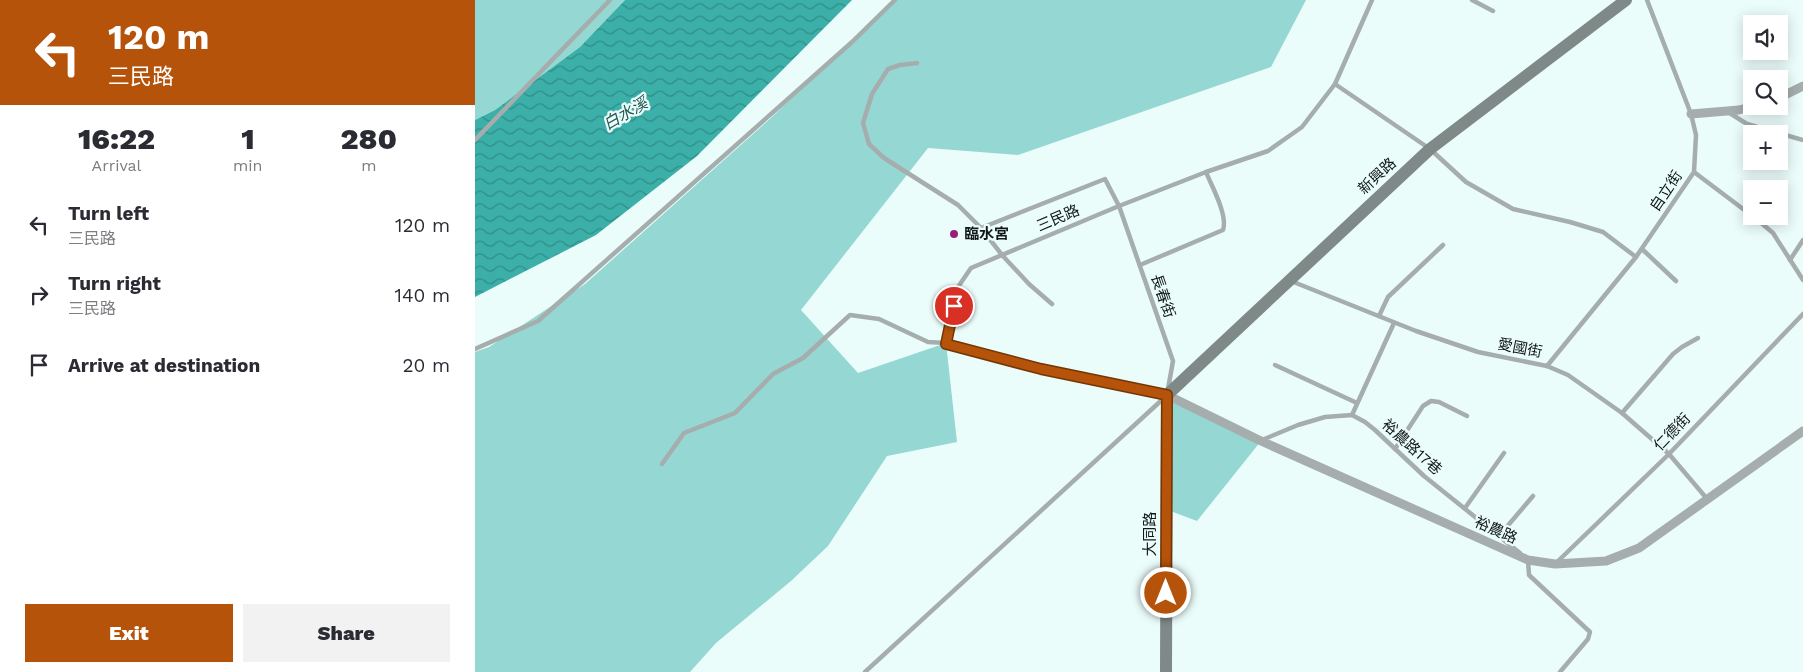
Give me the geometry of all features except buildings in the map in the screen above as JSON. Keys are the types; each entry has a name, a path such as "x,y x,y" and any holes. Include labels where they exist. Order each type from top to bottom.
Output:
{"street":[{"name":"新興路","path":"1167,395 1430,149 1626,0"},
{"path":"1788,94 1803,86"},
{"path":"1691,114 1743,108"},
{"name":"裕農路","path":"1167,395 1261,441 1528,560 1555,564 1606,561 1639,548 1803,431"},
{"name":"大同路","path":"1166,672 1167,395"}],"lane":[{"path":"475,140 610,0"},
{"path":"475,348 538,321 852,42 895,0"},
{"name":"三民路","path":"946,344 958,287 971,268 1119,206 1206,172 1268,151 1302,127 1335,84 1372,0"},
{"path":"1472,0 1493,11"},
{"name":"自立街","path":"1547,366 1636,257 1694,172 1696,135 1691,114 1647,0"},
{"path":"917,63 888,69 872,94 863,123 869,144 884,158 958,205 981,228 1002,255 1029,284 1052,304"},
{"path":"1335,84 1430,149 1466,182 1513,210 1570,222 1603,232 1636,257"},
{"path":"1726,111 1747,124 1803,140"},
{"path":"1139,265 1223,230 1225,223 1223,214 1206,172"},
{"path":"1694,172 1743,209"},
{"name":"長春街","path":"981,228 1105,179 1119,206 1173,361 1167,395"},
{"path":"1763,225 1773,233 1803,280"},
{"path":"1790,260 1803,240"},
{"path":"1379,316 1388,297 1443,245"},
{"path":"1642,249 1676,281"},
{"name":"愛國街","path":"1290,280 1394,323 1478,352 1547,366 1568,375 1622,413 1669,454 1708,500"},
{"name":"仁德街","path":"1555,564 1669,454 1803,314"},
{"path":"662,464 684,432 735,413 773,374 803,358 850,315 879,319 928,342 946,344 1041,369 1167,395"},
{"path":"1261,441 1297,425 1325,417 1352,415 1394,323"},
{"path":"1622,413 1673,354 1698,338"},
{"path":"1275,365 1357,403"},
{"path":"865,672 1167,395"},
{"path":"1395,449 1423,406 1431,401 1439,402 1467,416"},
{"name":"裕農路17巷","path":"1352,415 1365,422 1424,476 1528,560"},
{"path":"1465,508 1504,453"},
{"path":"1499,536 1533,496"},
{"path":"1528,560 1529,575 1589,632 1588,639 1560,672"}],"shaded area":[{"path":"475,0 625,0 580,47 495,110 475,120"},
{"path":"894,0 1306,0 1271,67 1018,155 928,148 801,310 858,373 946,343 957,442 887,456 828,546 791,581 716,643 690,672 475,672 475,352 489,347 585,284 772,117"},
{"path":"1168,398 1261,441 1197,521 1165,509"}],"water":[{"name":"白水溪","path":"625,0 852,0 697,156 596,235 475,297 475,120 495,110 580,47"}],"place":[{"name":"臨水宮","path":"954,234"}],"route":[{"path":"954,306 946,344 1041,369 1167,395 1166,593"}]}
